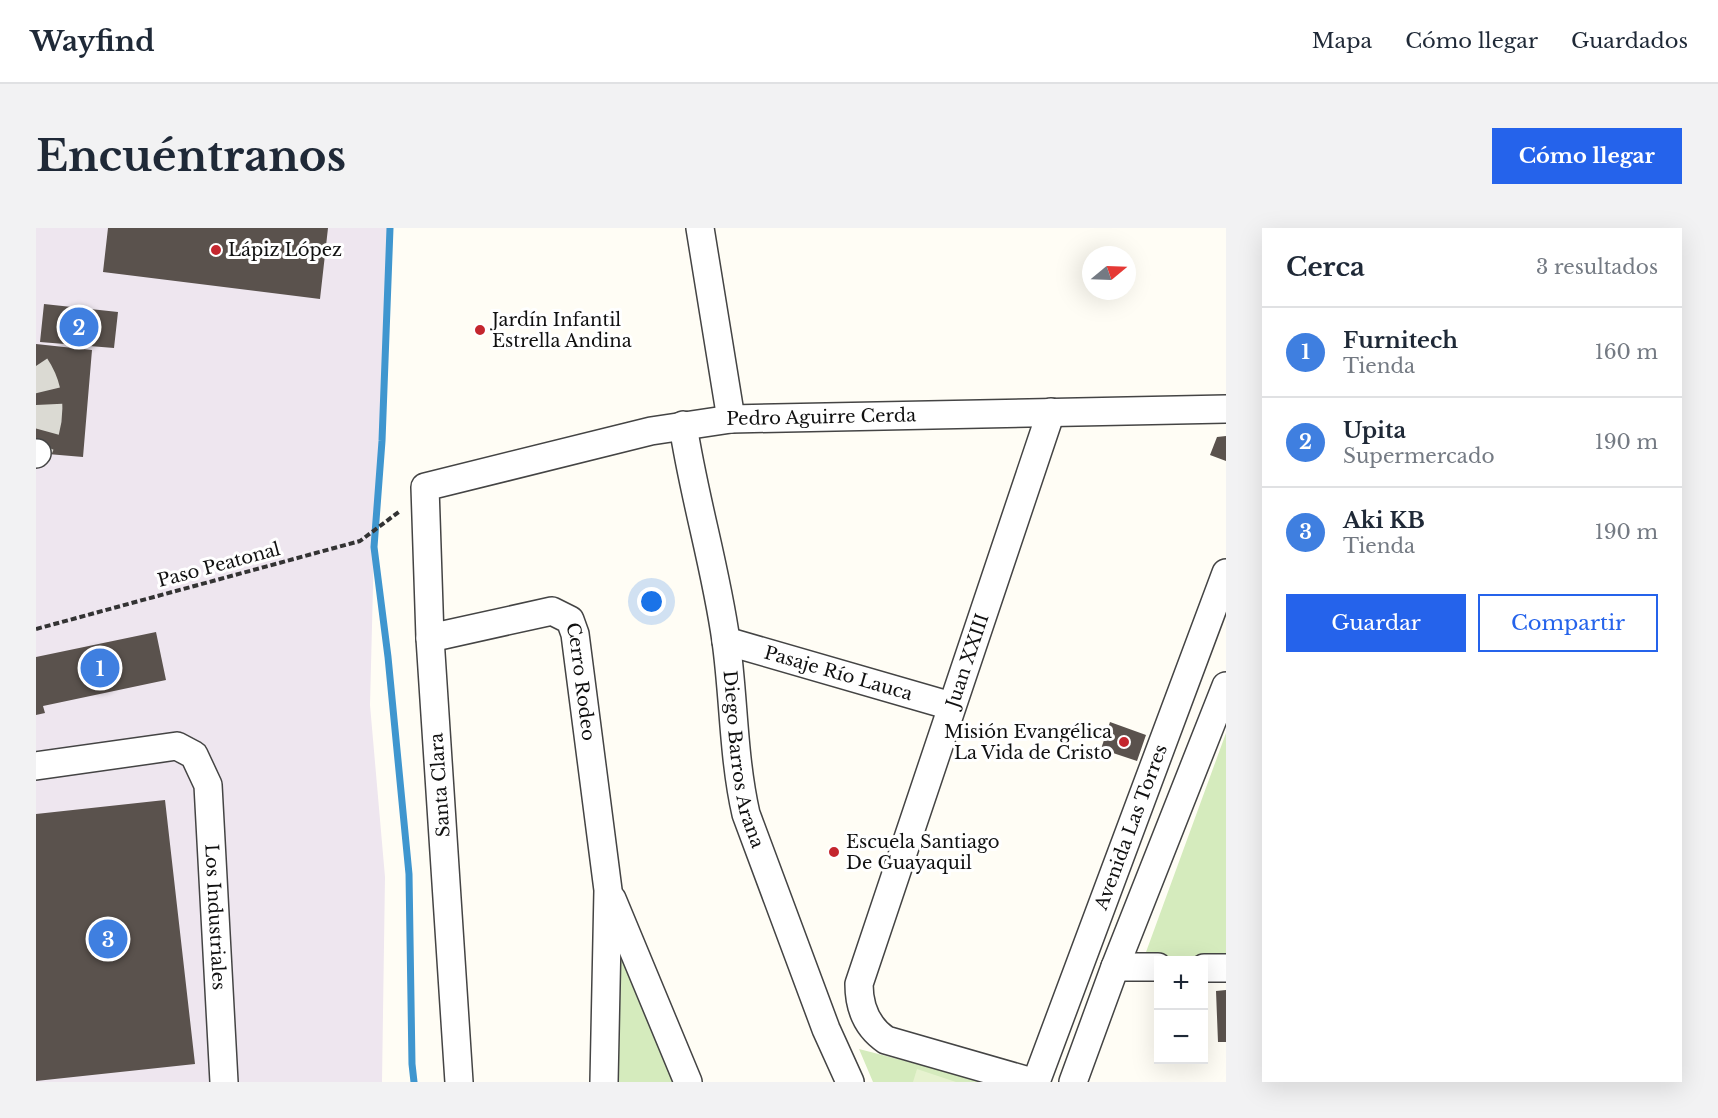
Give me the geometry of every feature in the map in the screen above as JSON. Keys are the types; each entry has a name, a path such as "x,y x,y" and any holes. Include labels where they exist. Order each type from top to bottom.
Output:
{"street":[{"path":"700,228 731,419"},
{"name":"Pedro Aguirre Cerda","path":"425,487 651,431 731,419 1226,409"},
{"name":"Juan XXIII","path":"1034,1082 886,1040 873,1029 864,1012 859,993 861,976 1050,412"},
{"name":"Diego Barros Arana","path":"683,425 695,497 713,569 726,641 739,784 746,814 826,1029 850,1082"},
{"name":"Santa Clara","path":"425,487 430,638 459,1082"},
{"name":"Avenida Las Torres","path":"1034,1082 1226,573"},
{"name":"Cerro Rodeo","path":"430,638 552,610 570,620 575,634 608,890"},
{"name":"Pasaje Río Lauca","path":"726,641 951,706"},
{"name":"Avenida Las Torres","path":"1072,1082 1226,686"},
{"name":"Los Industriales","path":"36,766 177,746 194,755 208,785 224,1082"},
{"path":"604,1082 608,890"},
{"path":"608,890 688,1082"},
{"path":"1115,967 1154,967"},
{"path":"1208,968 1226,968"}],"path":[{"name":"Paso Peatonal","path":"36,629 360,541 400,511"}],"shaded area":[{"path":"36,228 390,228 374,547 370,705 385,877 382,1082 36,1082"}],"green space":[{"path":"1226,733 1226,955 1154,956 1154,962 1142,963"},
{"path":"611,920 679,1082 608,1082"},
{"path":"859,1049 987,1082 873,1082"},
{"path":"917,1069 956,1082 913,1082"}],"building":[{"name":"Lápiz López","path":"108,228 328,228 320,299 103,272"},
{"path":"44,304 118,312 114,348 40,342"},
{"path":"36,344 92,350 83,457 36,453"},
{"path":"1226,436 1226,461 1210,455 1217,437"},
{"path":"156,632 166,680 43,706 45,713 36,715 36,657"},
{"name":"Misión Evangélica La Vida de Cristo","path":"1110,722 1146,735 1137,761 1101,749"},
{"path":"165,800 195,1064 36,1081 36,814"},
{"path":"1226,990 1226,1042 1218,1042 1216,991"}],"waterway":[{"path":"390,228 382,441 374,547 388,657 409,874 414,1082"}],"tunnel":[{"path":"36,366 46,387 49,409 46,431 37,453"}],"place":[{"name":"Lápiz López","path":"216,250"},
{"name":"Upita","path":"79,327"},
{"name":"Jardín Infantil Estrella Andina","path":"480,330"},
{"name":"Furnitech","path":"100,668"},
{"name":"Misión Evangélica La Vida de Cristo","path":"1124,742"},
{"name":"Escuela Santiago De Guayaquil","path":"834,852"},
{"name":"Aki KB","path":"108,939"}]}
